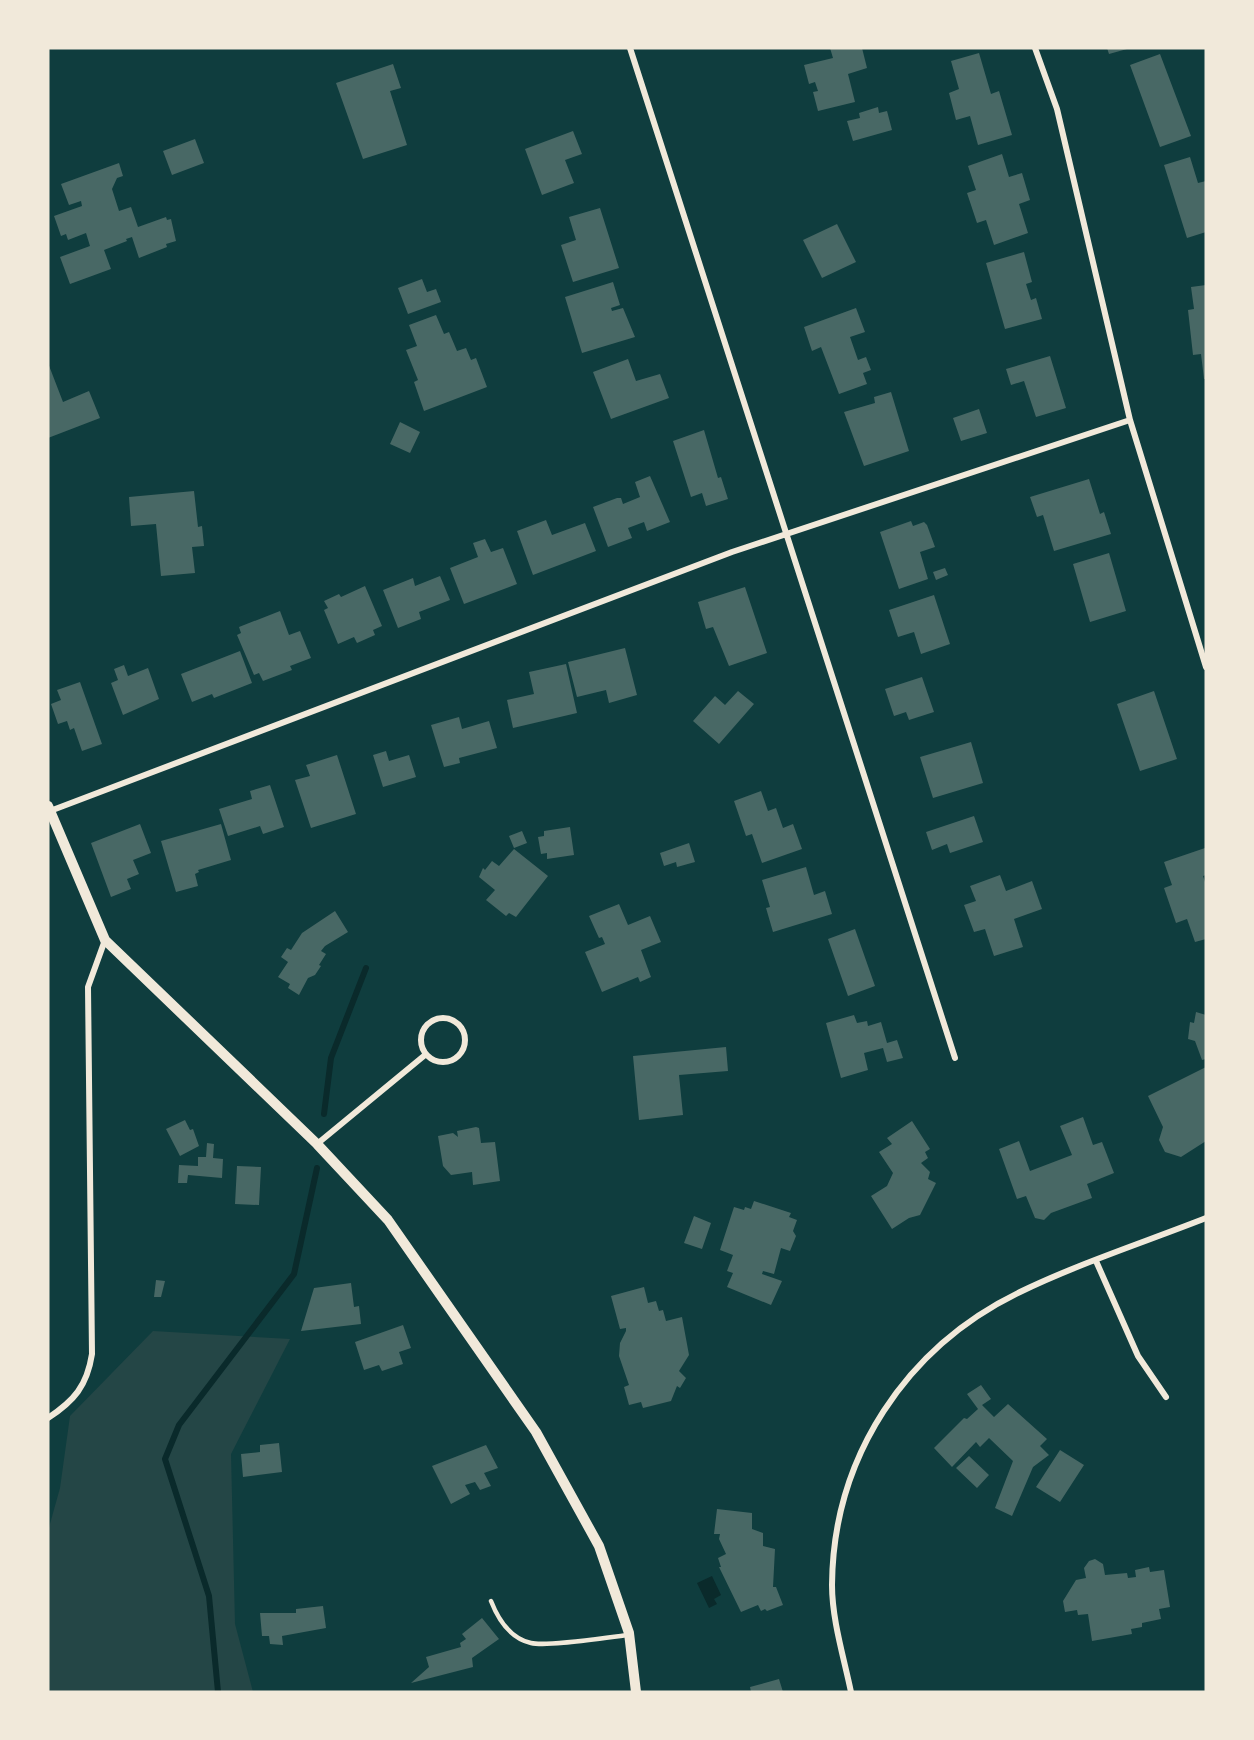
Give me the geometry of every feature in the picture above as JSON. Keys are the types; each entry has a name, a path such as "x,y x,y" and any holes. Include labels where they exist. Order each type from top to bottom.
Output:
{"street":[{"path":"630,48 955,1058"},
{"path":"1035,48 1057,109 1130,420 1206,667"},
{"path":"636,1692 629,1635 599,1546 536,1432 388,1220 317,1144 105,940 49,809 786,532 1130,420"},
{"path":"48,1418 65,1407 80,1392 89,1375 92,1354 88,987 105,940"},
{"path":"440,1018 458,1023 465,1035 464,1049 460,1055 454,1060 441,1063 425,1055 420,1041 426,1026 440,1018"},
{"path":"317,1144 425,1055"},
{"path":"851,1692 832,1587 839,1514 855,1462 894,1395 922,1361 984,1312 1021,1291 1206,1218"},
{"path":"1096,1262 1138,1356 1166,1396"}],"lane":[{"path":"491,1601 498,1620 515,1636 532,1643 629,1635"}],"shaded area":[{"path":"153,1331 290,1339 231,1454 235,1624 253,1692 48,1692 48,1531 60,1488 70,1416"},
{"path":"712,1576 721,1595 714,1599 717,1604 709,1608 697,1583"}],"building":[{"path":"830,48 862,48 867,68 848,74 855,102 818,111 813,92 818,91 815,82 809,84 804,65 833,58"},
{"path":"1107,48 1127,48 1127,49 1109,54"},
{"path":"979,53 991,94 999,91 1012,135 978,145 970,116 956,120 949,93 959,89 951,61"},
{"path":"1160,54 1191,136 1160,147 1130,65"},
{"path":"393,64 401,88 390,91 407,145 363,159 336,83"},
{"path":"878,107 879,113 887,111 892,130 853,141 847,121 860,118 859,113"},
{"path":"573,131 582,154 565,160 574,183 542,195 525,149"},
{"path":"195,139 204,163 172,175 163,151"},
{"path":"1002,154 1009,177 1022,173 1030,200 1019,204 1028,233 994,245 986,220 977,223 967,193 976,190 968,166"},
{"path":"1190,157 1198,183 1206,181 1206,232 1187,238 1164,165"},
{"path":"119,163 123,176 117,178 112,189 119,211 131,207 138,227 166,217 167,220 171,219 176,241 139,258 132,237 126,239 127,241 104,250 111,269 70,284 60,257 90,246 86,233 68,240 66,234 61,236 54,216 82,206 81,201 69,205 61,184"},
{"path":"600,208 619,268 573,282 561,245 576,240 569,217"},
{"path":"837,224 856,262 822,278 803,240"},
{"path":"1024,252 1032,282 1026,284 1031,300 1036,298 1042,319 1005,329 986,263"},
{"path":"422,279 427,292 436,289 441,302 408,314 398,288"},
{"path":"613,282 620,305 611,308 612,311 623,308 635,337 582,353 565,297"},
{"path":"1206,285 1206,379 1204,379 1201,354 1193,355 1188,310 1194,309 1191,287"},
{"path":"856,308 865,332 850,337 858,360 866,357 871,370 863,373 867,384 839,394 821,347 812,351 804,327"},
{"path":"436,315 444,334 449,332 457,351 466,348 471,360 476,358 487,387 424,411 414,382 418,380 406,350 417,346 409,325"},
{"path":"1050,356 1066,408 1036,417 1024,381 1011,385 1006,369"},
{"path":"628,359 636,381 660,374 669,398 611,419 593,372"},
{"path":"48,363 63,402 89,391 100,418 48,438"},
{"path":"891,392 909,451 864,466 844,412 875,403 874,397"},
{"path":"979,409 987,433 961,441 953,418"},
{"path":"400,422 420,432 410,453 390,444"},
{"path":"704,430 718,478 721,477 728,499 706,506 702,493 691,497 673,441"},
{"path":"650,476 670,522 647,531 644,522 628,528 632,538 608,547 593,507 617,498 621,498 623,504 640,497 635,482"},
{"path":"1089,479 1100,514 1104,512 1111,534 1054,551 1043,515 1037,517 1030,497"},
{"path":"194,491 198,527 202,526 204,546 192,547 195,573 161,576 156,524 131,526 129,497"},
{"path":"546,520 552,535 585,523 596,551 533,575 517,531"},
{"path":"911,521 913,526 924,522 927,525 935,547 920,552 928,579 899,589 880,532"},
{"path":"485,539 491,552 503,548 517,584 464,604 450,568 478,557 473,543"},
{"path":"1109,553 1126,611 1090,622 1073,564"},
{"path":"945,568 948,575 936,580 933,572"},
{"path":"440,576 450,600 419,612 421,619 398,628 383,590 413,578 415,586"},
{"path":"365,586 382,626 373,630 375,635 357,643 354,637 338,644 324,610 328,608 324,601 339,594 341,597"},
{"path":"745,587 767,653 729,666 713,627 706,629 698,602"},
{"path":"934,595 950,644 921,654 914,632 898,637 889,610"},
{"path":"280,611 289,635 300,631 311,658 290,666 292,670 263,681 259,673 254,675 237,635 241,633 239,627"},
{"path":"625,648 637,695 609,703 606,690 577,697 568,662"},
{"path":"240,651 252,683 214,698 212,694 192,702 181,674"},
{"path":"566,664 577,713 513,728 507,700 534,694 529,672"},
{"path":"124,665 128,676 148,668 159,699 123,715 111,683 118,680 114,669"},
{"path":"922,677 934,712 909,720 906,712 894,716 885,689"},
{"path":"80,682 102,744 82,751 74,728 70,730 67,721 58,724 51,704 61,700 57,690"},
{"path":"738,691 754,704 719,744 693,721 715,696 725,705"},
{"path":"1154,691 1177,759 1140,771 1117,704"},
{"path":"459,717 462,729 489,721 497,748 459,758 460,763 444,767 431,725"},
{"path":"971,742 983,783 933,798 920,757"},
{"path":"386,751 389,761 409,755 416,777 383,787 373,755"},
{"path":"337,755 356,814 311,828 295,780 310,776 306,765"},
{"path":"270,785 284,827 263,834 260,826 228,836 219,809 252,799 250,791"},
{"path":"761,791 768,811 776,808 783,828 793,824 802,849 762,863 752,834 746,836 734,801"},
{"path":"974,816 983,842 950,853 947,844 932,850 926,832"},
{"path":"140,824 151,853 133,860 139,874 127,879 131,889 111,897 91,843"},
{"path":"221,824 231,860 198,870 199,872 195,874 198,886 176,892 161,841"},
{"path":"570,827 574,855 547,859 547,853 541,854 538,837 544,836 544,831"},
{"path":"522,831 527,843 514,848 509,836"},
{"path":"689,843 695,862 677,867 676,862 664,866 660,853"},
{"path":"1205,848 1206,875 1203,876 1206,885 1206,939 1195,942 1187,919 1176,923 1164,888 1172,885 1164,862"},
{"path":"514,849 548,876 516,917 509,913 506,916 486,900 495,890 479,877 483,868 485,870 492,861 499,866"},
{"path":"806,867 814,895 825,891 832,914 773,932 766,908 770,907 762,880"},
{"path":"1000,875 1006,891 1032,881 1042,909 1014,919 1023,947 994,956 985,929 974,932 964,905 976,901 970,886"},
{"path":"619,904 628,925 650,916 661,942 641,950 651,977 640,982 638,977 602,992 585,952 605,944 602,937 599,938 589,916"},
{"path":"335,911 348,932 321,951 326,954 319,965 321,966 315,975 308,978 299,995 288,988 290,984 278,977 288,962 281,957 287,948 291,950 302,933"},
{"path":"855,929 875,986 848,996 828,939"},
{"path":"1196,1012 1206,1015 1206,1059 1202,1060 1195,1041 1188,1039 1190,1022 1194,1023"},
{"path":"854,1015 857,1023 867,1021 868,1026 881,1022 887,1043 897,1040 903,1058 887,1062 883,1048 864,1053 868,1070 841,1078 826,1023"},
{"path":"726,1047 728,1071 679,1075 683,1115 639,1120 633,1056"},
{"path":"1206,1067 1206,1141 1181,1157 1165,1152 1159,1140 1163,1127 1148,1096"},
{"path":"1083,1117 1093,1145 1102,1142 1114,1173 1087,1184 1092,1198 1051,1213 1044,1220 1035,1218 1026,1196 1017,1199 999,1149 1019,1141 1030,1171 1072,1155 1060,1126"},
{"path":"185,1120 190,1130 193,1129 199,1146 180,1156 166,1129"},
{"path":"912,1121 930,1149 925,1152 928,1158 921,1163 930,1172 928,1179 936,1183 920,1215 909,1218 892,1229 871,1196 887,1186 893,1173 879,1152 892,1144 887,1138"},
{"path":"479,1128 481,1143 495,1142 500,1181 473,1185 472,1172 451,1175 443,1166 438,1136 453,1133 458,1137 457,1131"},
{"path":"207,1143 214,1144 213,1158 223,1159 222,1178 188,1175 187,1183 178,1183 179,1165 198,1166 198,1157 206,1157"},
{"path":"237,1166 261,1167 259,1205 235,1204"},
{"path":"754,1201 791,1213 789,1217 797,1220 793,1231 796,1236 790,1251 781,1248 774,1274 763,1271 762,1274 782,1281 771,1305 727,1287 733,1273 727,1271 733,1255 720,1250 734,1207 744,1210 745,1207 751,1209"},
{"path":"694,1216 711,1223 702,1249 684,1243"},
{"path":"156,1280 165,1281 161,1297 154,1297"},
{"path":"351,1283 354,1307 359,1306 361,1324 301,1331 314,1288"},
{"path":"644,1287 648,1303 656,1301 659,1311 663,1310 666,1321 682,1317 689,1355 679,1371 686,1378 680,1388 677,1386 671,1401 643,1408 641,1402 629,1405 624,1387 629,1385 619,1356 620,1343 626,1328 620,1329 611,1296"},
{"path":"403,1325 411,1348 399,1352 403,1364 382,1371 379,1365 364,1370 355,1342"},
{"path":"981,1385 991,1399 982,1405 994,1417 1008,1404 1047,1439 1040,1446 1049,1455 1033,1467 1012,1516 995,1508 1013,1461 989,1438 980,1447 976,1442 952,1467 934,1448 964,1418 967,1419 978,1409 967,1394"},
{"path":"279,1443 282,1472 243,1477 241,1454 260,1452 260,1445"},
{"path":"486,1445 498,1468 484,1473 491,1486 480,1490 475,1482 465,1485 470,1494 451,1504 432,1466"},
{"path":"1060,1450 1084,1465 1060,1502 1036,1487"},
{"path":"969,1456 989,1475 977,1488 956,1468"},
{"path":"717,1509 752,1513 752,1529 763,1533 763,1546 775,1549 773,1587 776,1587 783,1605 761,1611 758,1605 741,1612 719,1567 721,1567 718,1558 726,1554 719,1539 720,1534 714,1534"},
{"path":"1095,1559 1103,1564 1105,1575 1127,1573 1128,1578 1136,1577 1135,1570 1149,1567 1150,1572 1164,1570 1170,1607 1159,1609 1161,1619 1142,1623 1142,1627 1131,1629 1132,1634 1092,1641 1088,1614 1078,1615 1077,1610 1065,1612 1063,1601 1076,1580 1086,1578 1084,1568 1089,1561"},
{"path":"323,1606 326,1628 282,1636 283,1645 270,1644 269,1636 262,1636 260,1613 296,1613 296,1609"},
{"path":"482,1618 499,1639 472,1658 473,1667 411,1683 429,1667 426,1657 461,1647 460,1643 466,1639 462,1634"},
{"path":"779,1679 783,1692 751,1692 750,1687"}],"waterway":[{"path":"324,1114 331,1058 366,968"},
{"path":"218,1692 209,1596 165,1459 179,1425 294,1274 317,1168"}]}
